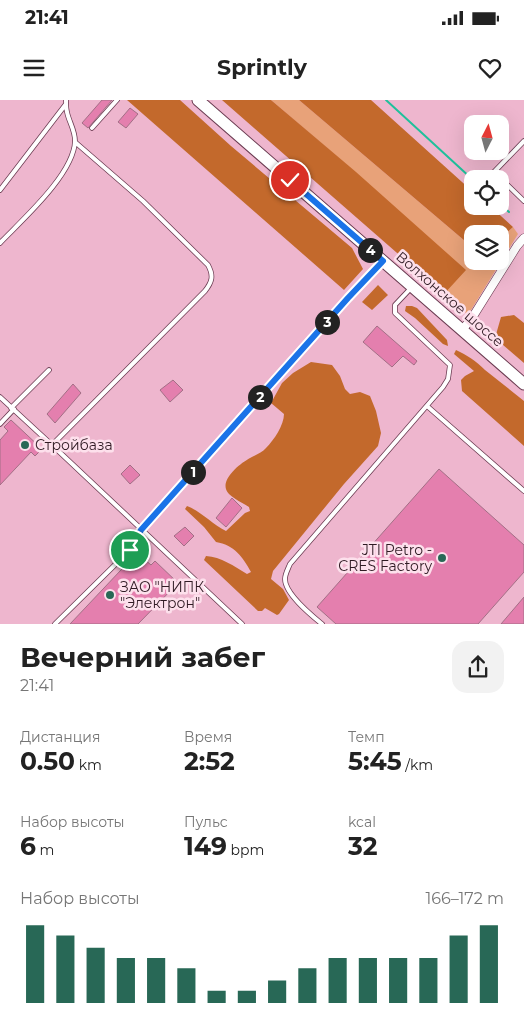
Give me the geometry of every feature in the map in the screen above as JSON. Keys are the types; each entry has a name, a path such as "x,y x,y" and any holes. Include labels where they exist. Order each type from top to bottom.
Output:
{"main road":[{"name":"Волхонское шоссе","path":"198,100 524,384"}],"street":[{"path":"462,330 472,318 517,246 524,238"}],"lane":[{"path":"92,128 117,100"},
{"path":"0,243 46,196 73,154 75,142 66,102"},
{"path":"0,190 66,102"},
{"path":"524,141 494,172 524,202"},
{"path":"52,445 205,291 212,277 208,265 143,201 75,142"},
{"path":"55,624 130,550 141,530 383,261"},
{"path":"322,624 302,606 287,588 285,579 290,564 427,406 448,379 450,364 396,313 395,305 412,286"},
{"path":"0,424 49,370"},
{"path":"0,397 242,624"},
{"path":"427,406 524,491"}],"shaded area":[{"path":"127,100 180,100 231,146 352,248 363,269 344,290"},
{"path":"222,100 271,100 356,172 466,270 444,294"},
{"path":"271,100 299,100 464,240 464,270 496,270 471,310 467,313 462,312 438,297 444,294 356,173"},
{"path":"299,100 371,100 464,184 464,215 500,215 513,227 509,231 509,225 464,225 464,240"},
{"path":"513,227 518,234 509,249 509,231"},
{"path":"378,285 388,295 372,310 362,302"},
{"path":"406,306 417,308 447,340 448,346 443,344 405,311"},
{"path":"514,315 524,323 524,363 495,338 501,317"},
{"path":"456,350 475,361 524,401 524,446 462,391 461,380 474,371 454,354"},
{"path":"311,362 332,365 340,376 345,389 350,394 360,392 370,396 381,433 378,446 344,484 273,571 271,579 283,589 289,600 277,615 265,608 262,611 258,611 204,560 206,556 217,558 247,574 251,572 237,552 228,546 216,542 204,527 185,509 187,506 226,531 245,513 250,511 249,507 229,494 226,489 227,479 240,464 263,451 272,441 278,432 284,414 271,403 282,383 293,373"}],"building":[{"path":"102,100 112,100 88,128 82,123"},
{"path":"130,108 138,114 126,128 118,122"},
{"path":"377,326 417,361 414,365 403,356 392,367 363,342"},
{"path":"173,380 183,390 170,402 160,390"},
{"path":"73,384 81,393 55,423 47,414"},
{"path":"11,420 42,449 35,456 31,452 0,485 0,440 8,431 4,427"},
{"path":"130,465 140,475 130,484 121,474"},
{"name":"JTI Petro - CRES Factory","path":"439,469 524,545 524,572 478,624 336,624 317,607"},
{"path":"232,498 242,508 226,527 216,518"},
{"path":"185,527 194,536 184,546 174,536"},
{"path":"137,553 151,565 155,561 178,583 138,624 70,624"},
{"path":"524,597 524,624 501,624"}],"waterway":[{"path":"386,100 464,172"}],"place":[{"name":"Стройбаза","path":"25,445"},
{"name":"JTI Petro - CRES Factory","path":"442,558"},
{"name":"ЗАО \"НИПК \"Электрон\"","path":"110,595"}],"route":[{"path":"130,550 141,530 383,261 290,180"}]}
